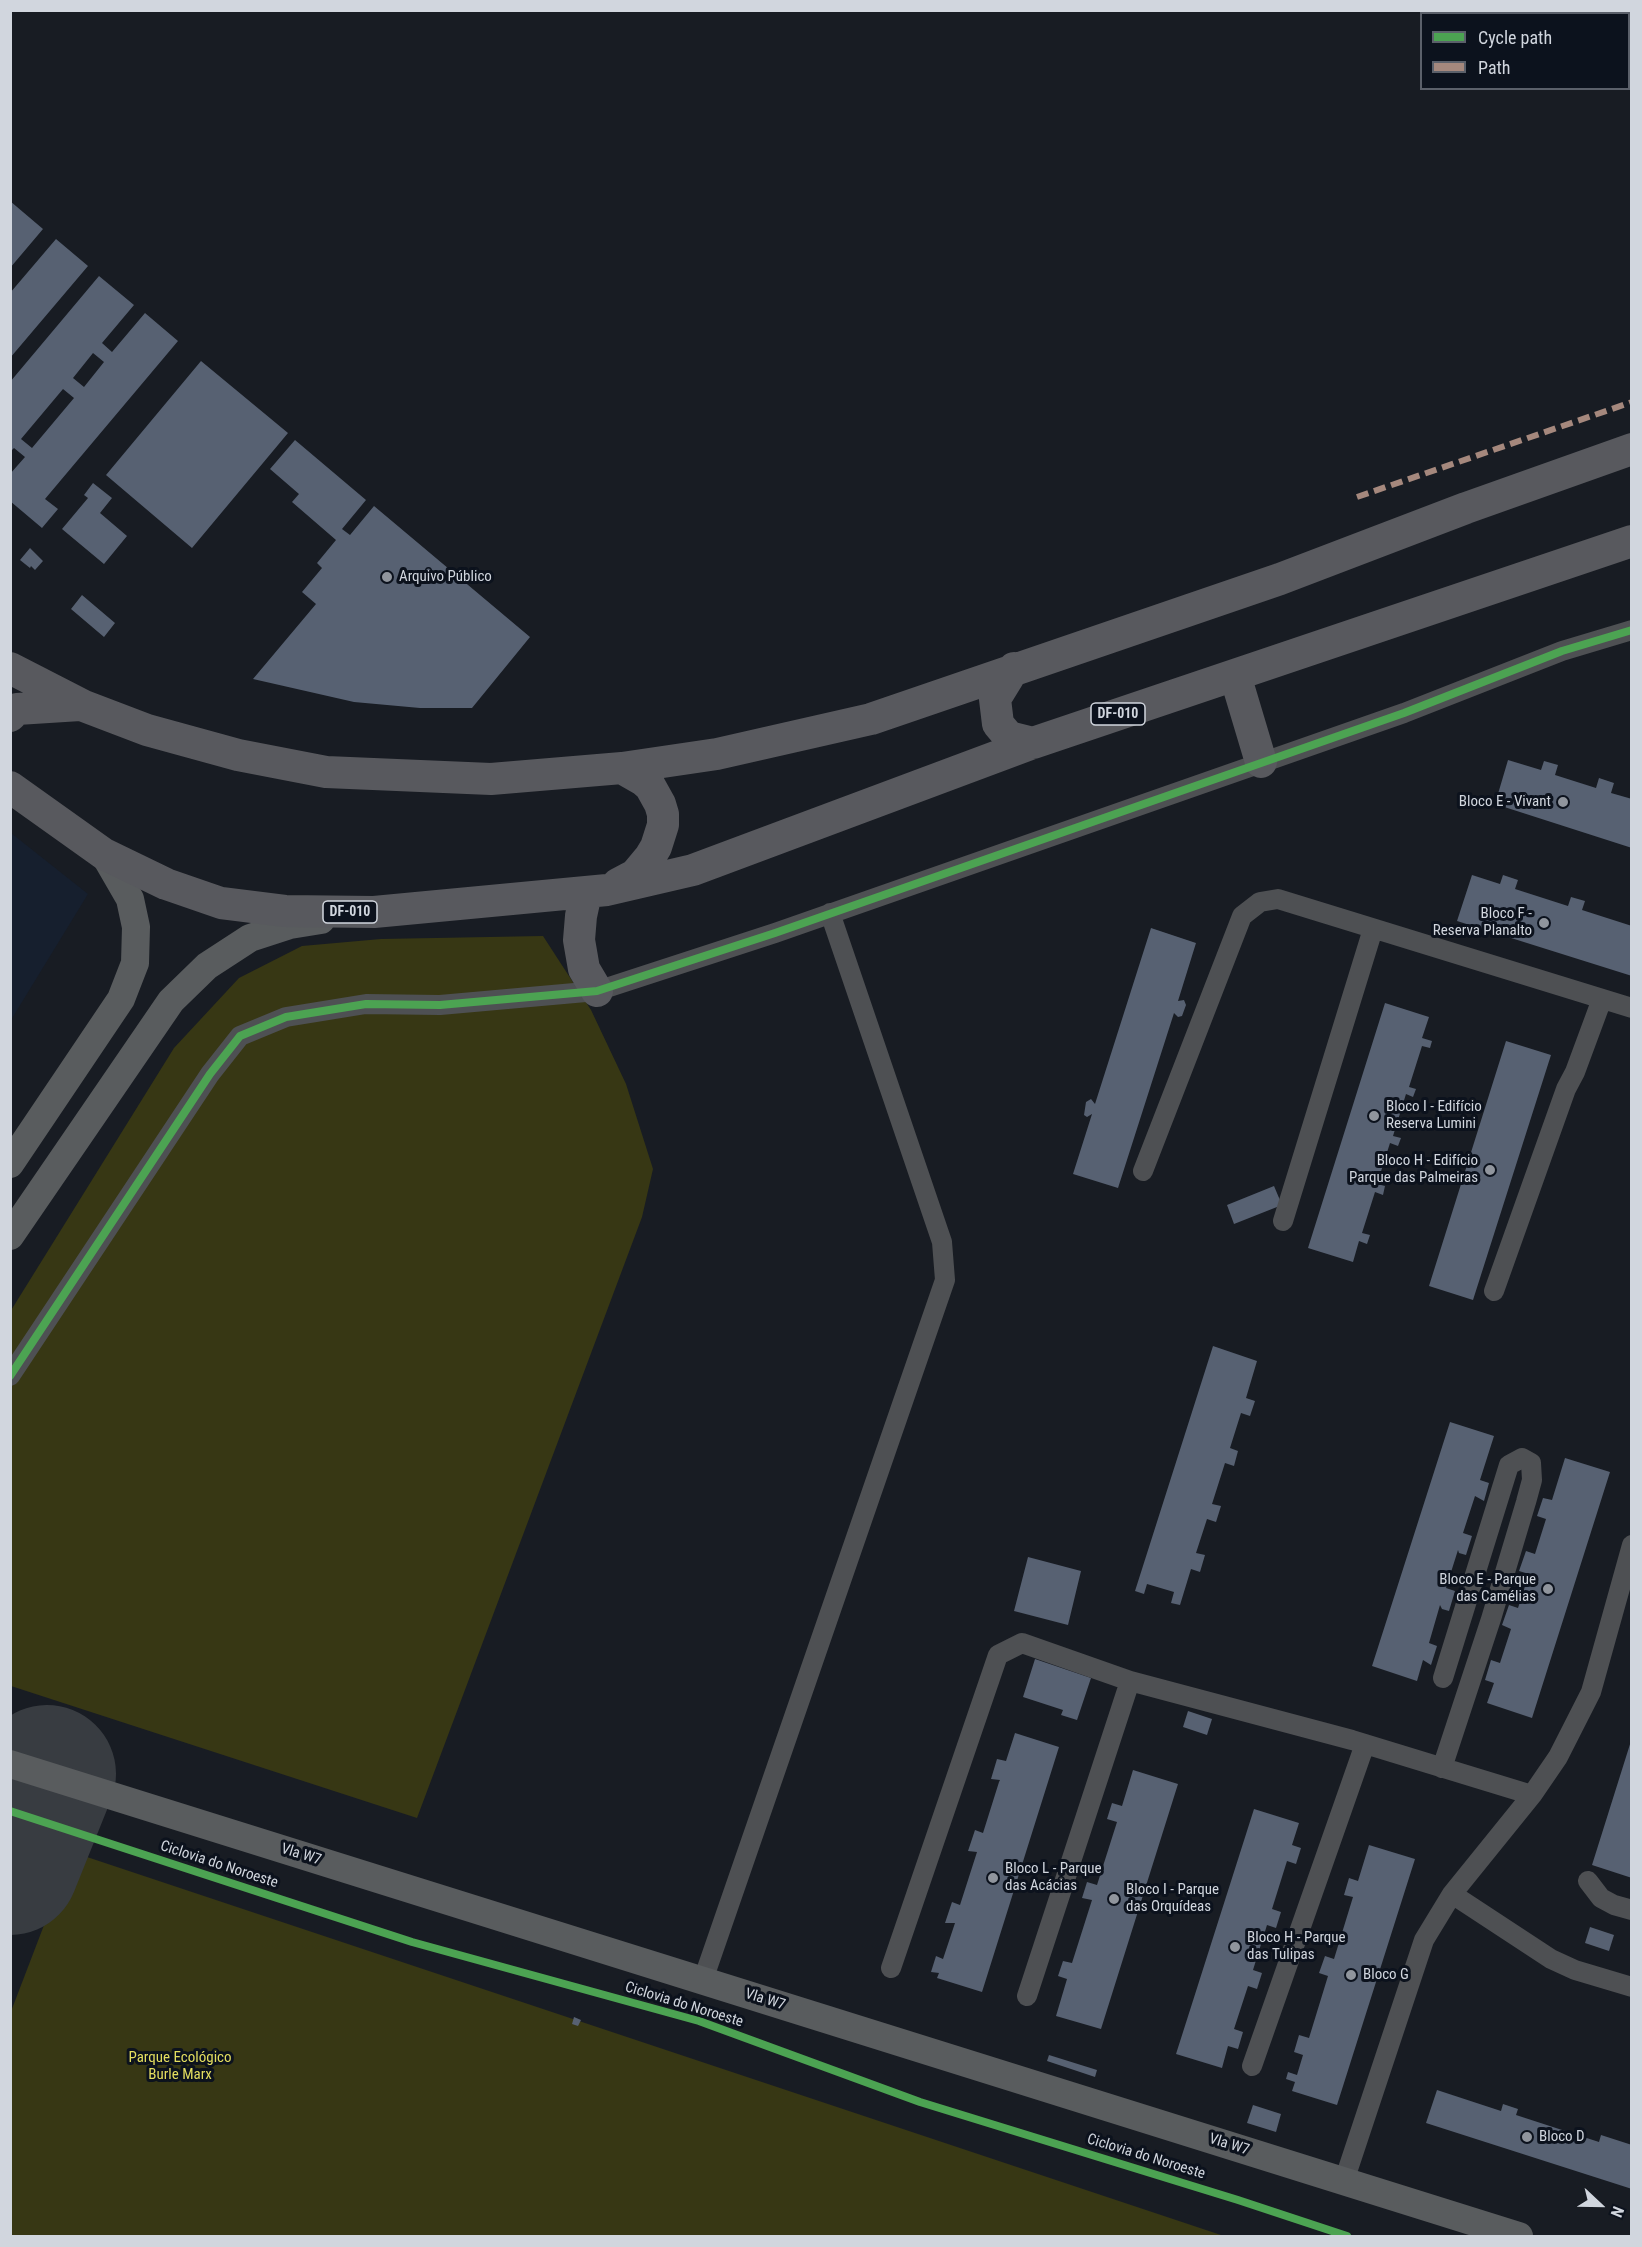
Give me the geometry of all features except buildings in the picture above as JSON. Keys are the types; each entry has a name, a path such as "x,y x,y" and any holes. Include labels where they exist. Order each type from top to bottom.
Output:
{"main road":[{"path":"10,668 84,706 178,739 238,755 326,772 491,779 622,768 717,754 871,719 1280,579 1466,508 1632,449"},
{"name":"DF-010","path":"13,786 104,854 166,884 221,903 285,911 374,912 596,892 693,870 1033,743 1632,541"},
{"path":"1014,669 995,699 998,724 1010,737 1033,743"},
{"path":"1235,675 1261,762"},
{"path":"10,716 17,709 73,704 84,706"},
{"path":"597,991 584,969 579,940 580,916 596,892 635,875 656,847 663,825 660,804 650,786 622,768"},
{"path":"10,1164 121,999 135,963 136,927 130,899 104,854"},
{"path":"10,1236 171,1001 207,966 250,938 280,928 374,912"},
{"name":"Vla W7","path":"10,1764 1519,2236"}],"street":[{"path":"10,1376 210,1074 240,1036 286,1017 366,1005 440,1005 597,991 830,913 1404,713 1562,651 1632,630"},
{"path":"1143,1171 1242,915 1260,902 1278,899 1632,1008"},
{"path":"703,1980 945,1280 942,1242 830,913"},
{"path":"1283,1221 1373,929"},
{"path":"1494,1291 1566,1089 1575,1072 1602,999"},
{"path":"1442,1768 1488,1629 1532,1480 1531,1463 1522,1458 1509,1465 1443,1678"},
{"path":"1344,2181 1424,1940 1452,1894 1532,1795 1558,1757 1591,1692 1632,1545"},
{"path":"891,1968 998,1655 1022,1643 1130,1681 1365,1744 1532,1795"},
{"path":"1027,1996 1130,1681"},
{"path":"1252,2066 1365,1744"},
{"path":"1588,1881 1601,1898 1614,1905 1632,1910"},
{"path":"1452,1894 1551,1959 1575,1970 1632,1987"}],"shaded area":[{"path":"11,833 88,894 11,1020"}],"green space":[{"path":"543,936 591,1010 626,1084 653,1169 642,1217 417,1818 11,1686 10,1312 174,1048 239,978 302,946 381,939"},
{"name":"Parque Ecológico Burle Marx","path":"72,1852 1224,2236 11,2236 10,2014"}],"taxiway":[{"path":"10,1839 20,1841"}],"runway":[{"path":"10,1866 47,1774"}],"marked path":[{"path":"1357,497 1632,402"}],"cycle path":[{"path":"10,1376 210,1074 240,1036 286,1017 366,1004 440,1005 597,991 775,933 1404,713 1562,651 1632,630"},
{"name":"Ciclovia do Noroeste","path":"10,1811 412,1942 699,2021 920,2102 1347,2236"}],"place":[{"name":"Arquivo Público","path":"387,577"},
{"name":"Bloco E - Vivant","path":"1563,802"},
{"name":"Bloco F - Reserva Planalto","path":"1544,923"},
{"name":"Bloco I - Edifício Reserva Lumini","path":"1374,1116"},
{"name":"Bloco H - Edifício Parque das Palmeiras","path":"1490,1170"},
{"name":"Bloco E - Parque das Camélias","path":"1548,1589"},
{"name":"Bloco L - Parque das Acácias","path":"993,1878"},
{"name":"Bloco I - Parque das Orquídeas","path":"1114,1899"},
{"name":"Bloco H - Parque das Tulipas","path":"1235,1947"},
{"name":"Bloco G","path":"1351,1975"},
{"name":"Bloco D","path":"1527,2137"}]}
